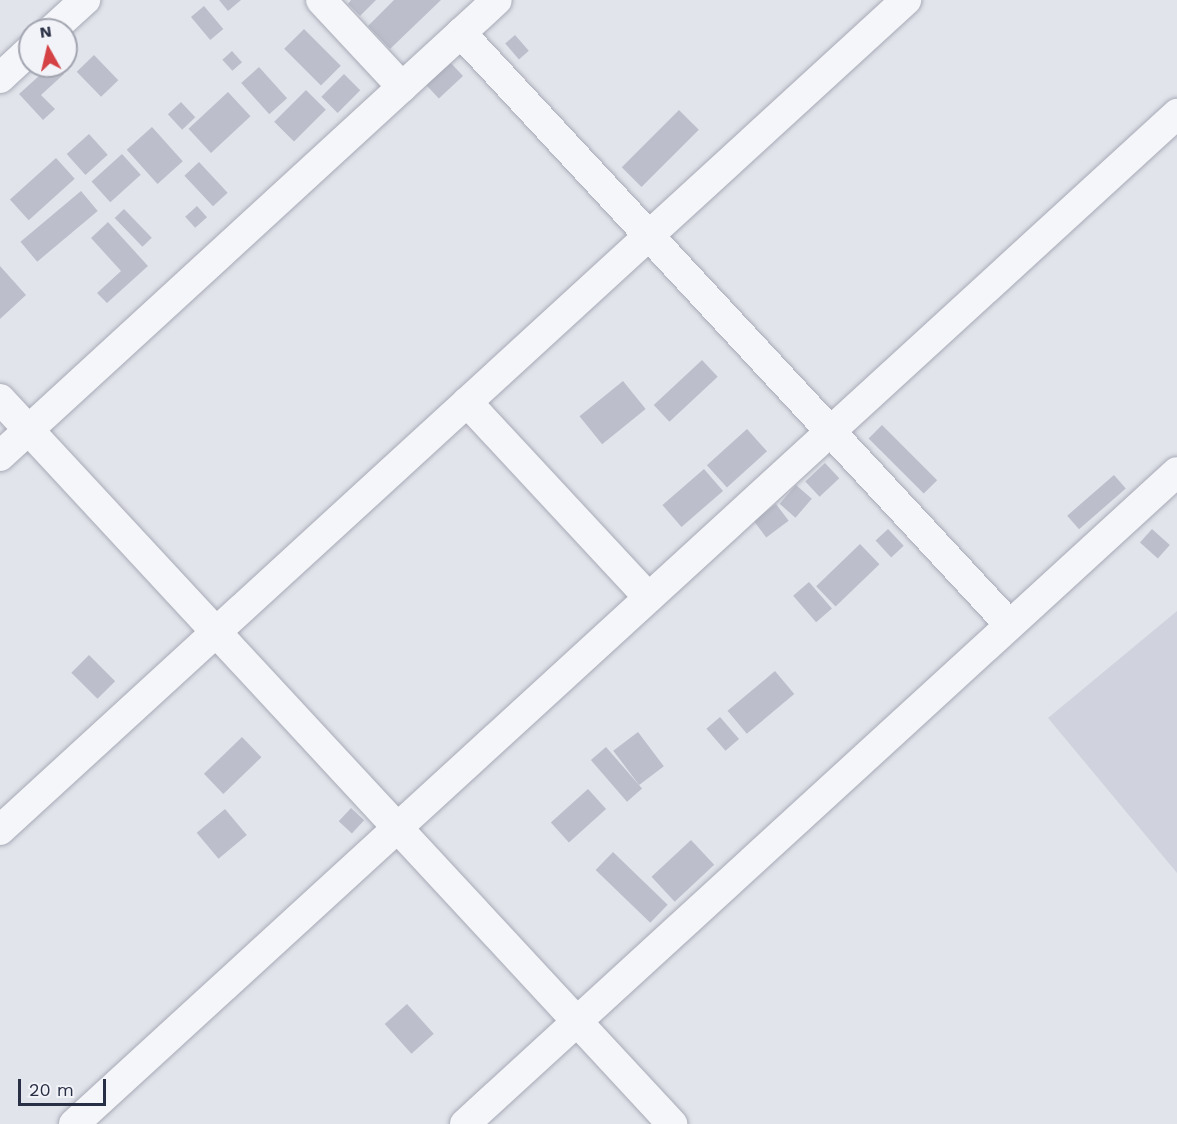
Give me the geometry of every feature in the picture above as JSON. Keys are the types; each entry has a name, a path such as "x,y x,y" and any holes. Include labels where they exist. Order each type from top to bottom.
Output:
{"street":[{"path":"65,18 85,0"},
{"path":"321,0 402,87"},
{"path":"0,456 497,0"},
{"path":"0,830 906,0"},
{"path":"461,33 1010,624"},
{"path":"0,78 18,61"},
{"path":"74,1124 1177,114"},
{"path":"0,399 672,1124"},
{"path":"467,402 649,598"},
{"path":"465,1124 1177,472"}],"shaded area":[{"path":"1177,611 1177,873 1048,718"}],"building":[{"path":"219,0 241,0 228,11"},
{"path":"351,0 376,0 360,16 348,4"},
{"path":"394,0 441,0 390,49 368,26"},
{"path":"204,6 223,29 210,40 191,17"},
{"path":"304,29 341,66 321,86 284,49"},
{"path":"515,35 529,51 519,59 505,44"},
{"path":"232,51 242,62 232,71 222,60"},
{"path":"94,55 118,80 101,97 78,73"},
{"path":"448,60 463,76 439,99 424,83"},
{"path":"259,67 287,98 269,114 241,83"},
{"path":"344,74 360,90 338,113 321,97"},
{"path":"37,78 60,78 41,95 55,109 43,120 19,94"},
{"path":"306,90 326,110 294,142 274,122"},
{"path":"228,92 251,116 211,153 189,129"},
{"path":"181,102 195,117 182,130 168,114"},
{"path":"679,110 699,130 642,187 622,167"},
{"path":"152,127 183,161 158,184 127,150"},
{"path":"89,134 108,155 85,175 67,154"},
{"path":"122,154 141,175 110,202 92,181"},
{"path":"56,158 75,179 29,220 10,199"},
{"path":"199,162 228,193 213,206 184,176"},
{"path":"81,191 98,211 37,262 20,242"},
{"path":"197,206 207,217 195,228 185,217"},
{"path":"124,209 152,238 142,247 115,218"},
{"path":"108,222 148,266 107,303 97,293 121,271 91,238"},
{"path":"0,266 26,295 0,319"},
{"path":"702,360 718,377 669,422 654,405"},
{"path":"623,381 646,409 602,444 579,416"},
{"path":"882,425 937,480 924,494 869,438"},
{"path":"747,429 767,451 727,487 707,465"},
{"path":"825,463 839,478 820,497 805,481"},
{"path":"704,469 723,491 682,527 662,505"},
{"path":"1114,475 1126,489 1079,529 1067,516"},
{"path":"796,485 812,499 795,518 780,504"},
{"path":"776,504 789,521 766,538 754,521"},
{"path":"888,529 904,546 891,557 876,541"},
{"path":"1152,529 1170,545 1158,558 1140,542"},
{"path":"860,544 879,564 836,607 816,586"},
{"path":"809,582 832,608 816,622 793,596"},
{"path":"89,655 115,681 97,699 71,673"},
{"path":"775,671 794,694 747,734 728,711"},
{"path":"720,717 739,739 725,751 706,729"},
{"path":"638,732 664,766 639,785 613,751"},
{"path":"242,737 261,757 223,794 204,774"},
{"path":"606,747 642,789 627,802 591,760"},
{"path":"588,789 606,809 569,843 551,822"},
{"path":"351,808 364,820 352,833 339,821"},
{"path":"225,809 247,835 219,859 197,833"},
{"path":"691,840 714,865 675,902 652,877"},
{"path":"613,852 668,905 650,923 596,870"},
{"path":"407,1004 434,1034 411,1054 385,1024"}]}
